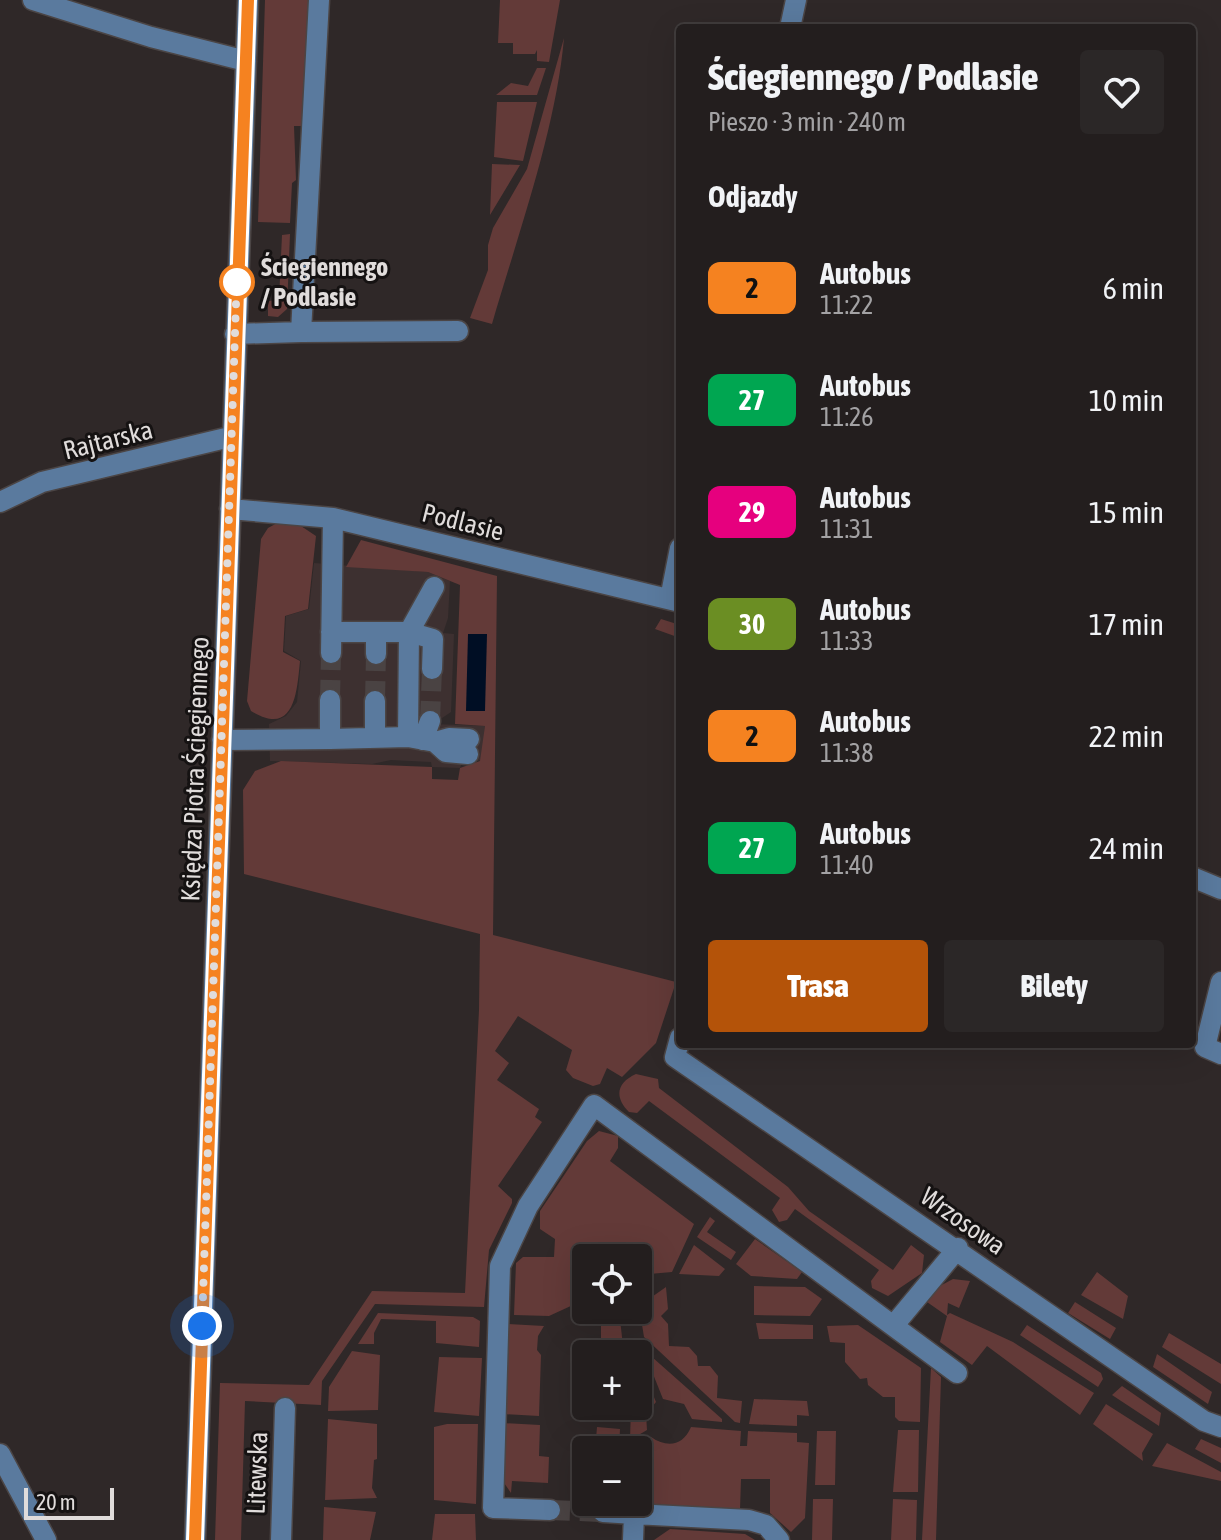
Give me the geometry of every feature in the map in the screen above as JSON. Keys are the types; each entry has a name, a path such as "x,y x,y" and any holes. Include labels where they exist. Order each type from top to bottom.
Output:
{"street":[{"path":"33,0 151,37 246,61"},
{"name":"Księdza Piotra Ściegiennego","path":"195,1540 230,437 248,0"},
{"path":"301,332 319,0"},
{"path":"791,24 796,0"},
{"path":"235,334 458,331"},
{"name":"Rajtarska","path":"0,502 42,482 230,437"},
{"name":"Podlasie","path":"230,509 333,518 675,600"},
{"path":"331,653 333,518"},
{"path":"424,735 409,632 434,587"},
{"path":"331,632 409,632 433,639 432,669"},
{"path":"376,632 376,654"},
{"path":"330,700 330,739"},
{"path":"375,701 375,738"},
{"path":"222,740 424,735 449,738 469,746"},
{"path":"1196,879 1221,889"},
{"path":"1221,982 1205,1047 1221,1054"},
{"name":"Wrzosowa","path":"679,1048 1204,1421 1221,1427"},
{"path":"550,1510 493,1508 500,1266 528,1206 594,1105 957,1373"},
{"path":"894,1325 958,1248"},
{"name":"Litewska","path":"281,1540 285,1408"},
{"path":"0,1454 46,1540"},
{"path":"652,1515 749,1520 766,1525 779,1540"},
{"path":"633,1540 634,1516"}],"shaded area":[{"path":"265,0 313,0 309,126 294,126 296,180 292,183 290,223 258,222"},
{"path":"500,0 560,0 549,62 537,61 537,50 535,54 513,54 513,43 498,43"},
{"path":"564,38 545,145 492,324 470,318 488,270 488,245 493,228 527,169"},
{"path":"537,68 546,68 537,95 496,95 511,83 528,86"},
{"path":"497,102 537,102 523,161 494,157"},
{"path":"492,164 520,165 490,215"},
{"path":"290,234 287,309 278,317 268,316 268,301 279,300 282,235"},
{"path":"279,522 295,522 316,536 308,609 285,616 283,652 300,661 295,697 285,715 277,719 251,711 247,701 261,539 268,528"},
{"path":"361,540 497,576 493,935 676,982 656,1043 622,1077 607,1068 600,1084 593,1086 573,1078 566,1070 572,1050 518,1016 495,1051 509,1063 497,1080 539,1109 535,1117 542,1122 498,1186 512,1199 512,1203 489,1250 484,1307 375,1304 322,1381 321,1405 245,1401 241,1540 215,1540 220,1383 309,1385 372,1291 465,1293 480,934 244,874 243,790 255,771 281,761 432,767 432,779 458,780 460,768 480,761 485,726 455,724 460,585 428,572 346,567"},
{"path":"314,563 428,572 450,581 448,618 443,633 454,634 451,712 433,724 485,726 483,760 462,763 460,768 432,767 431,762 391,760 372,764 270,761 269,724 286,716 297,702 301,661 284,651 286,616 309,609"},
{"path":"661,619 676,624 676,637 655,629"},
{"path":"636,1074 658,1079 659,1088 788,1187 809,1211 893,1270 911,1245 924,1255 922,1273 888,1296 872,1288 871,1281 879,1270 795,1209 787,1220 779,1222 772,1210 780,1198 649,1101 637,1113 629,1112 619,1095 625,1081"},
{"path":"599,1131 618,1136 618,1148 610,1161 694,1224 672,1272 652,1274 652,1244 572,1244 572,1305 549,1316 514,1315 516,1263 523,1257 554,1257 555,1239 540,1229 540,1211 587,1141"},
{"path":"710,1217 715,1221 707,1232 736,1252 731,1260 697,1237"},
{"path":"755,1239 802,1272 797,1279 751,1276 736,1264"},
{"path":"694,1245 725,1269 719,1276 679,1274"},
{"path":"1097,1272 1128,1296 1123,1319 1081,1295"},
{"path":"953,1279 970,1281 959,1308 948,1303 947,1315 950,1313 1013,1342 1094,1393 1080,1415 987,1346 972,1365 940,1342 947,1316 927,1302 938,1287"},
{"path":"754,1286 805,1287 822,1299 810,1316 754,1315"},
{"path":"666,1287 668,1309 661,1316 668,1324 669,1346 689,1347 697,1356 698,1366 710,1366 718,1376 717,1398 742,1401 740,1423 735,1422 652,1344 652,1340 644,1337 642,1324 652,1324 652,1297"},
{"path":"1075,1302 1116,1328 1110,1339 1068,1313"},
{"path":"378,1313 473,1317 480,1321 479,1347 436,1343 436,1321 381,1319 374,1333 374,1344 358,1344"},
{"path":"756,1323 813,1325 813,1339 759,1339"},
{"path":"507,1324 544,1326 538,1336 537,1350 541,1355 539,1416 503,1414"},
{"path":"621,1324 622,1340 601,1340 601,1325 580,1325"},
{"path":"858,1325 921,1368 920,1422 899,1421 895,1417 895,1397 883,1397 868,1385 867,1378 860,1379 845,1362 845,1343 830,1342 827,1326"},
{"path":"1027,1325 1101,1373 1103,1379 1098,1387 1020,1335"},
{"path":"1169,1333 1221,1364 1221,1384 1162,1347"},
{"path":"352,1351 380,1355 378,1410 328,1411 329,1387"},
{"path":"1157,1354 1212,1392 1208,1404 1153,1367"},
{"path":"439,1357 482,1358 479,1416 434,1412"},
{"path":"652,1357 722,1422 692,1419 684,1404 663,1399 652,1372"},
{"path":"931,1368 941,1377 936,1540 922,1540"},
{"path":"1122,1386 1161,1413 1159,1426 1112,1395"},
{"path":"754,1399 807,1401 809,1416 797,1415 797,1426 749,1424"},
{"path":"1106,1404 1153,1434 1142,1453 1143,1461 1093,1424"},
{"path":"328,1419 377,1424 377,1459 374,1460 372,1488 377,1498 325,1500"},
{"path":"631,1420 646,1420 647,1430 630,1436"},
{"path":"502,1423 540,1425 539,1456 549,1457 548,1483 512,1481 511,1493 502,1480"},
{"path":"478,1424 476,1504 434,1500 434,1427"},
{"path":"597,1427 620,1429 620,1436 596,1436"},
{"path":"691,1427 741,1431 740,1446 747,1446 748,1431 797,1433 797,1442 809,1443 805,1518 791,1532 770,1513 770,1479 741,1479 740,1510 652,1505 652,1438 669,1444 679,1441"},
{"path":"898,1430 919,1430 918,1492 893,1492"},
{"path":"817,1431 836,1431 835,1485 815,1485"},
{"path":"1201,1439 1221,1448 1221,1463 1195,1449"},
{"path":"1167,1443 1221,1472 1221,1481 1152,1466"},
{"path":"813,1499 833,1499 832,1540 812,1540"},
{"path":"893,1499 917,1500 916,1540 891,1540"},
{"path":"324,1507 376,1512 370,1540 323,1540"},
{"path":"435,1514 475,1514 476,1540 432,1540"},
{"path":"670,1529 745,1534 755,1540 654,1540"}],"water":[{"path":"468,634 487,634 485,711 466,711"}],"tunnel":[{"path":"330,700 331,653"},
{"path":"375,701 376,654"},
{"path":"430,721 432,669"},
{"path":"550,1510 572,1511"}],"bus line":[{"name":"2","path":"195,1540 230,437 248,0"}],"place":[{"name":"Ściegiennego / Podlasie","path":"237,282"}],"route":[{"path":"202,1326 237,273 237,282"}]}
